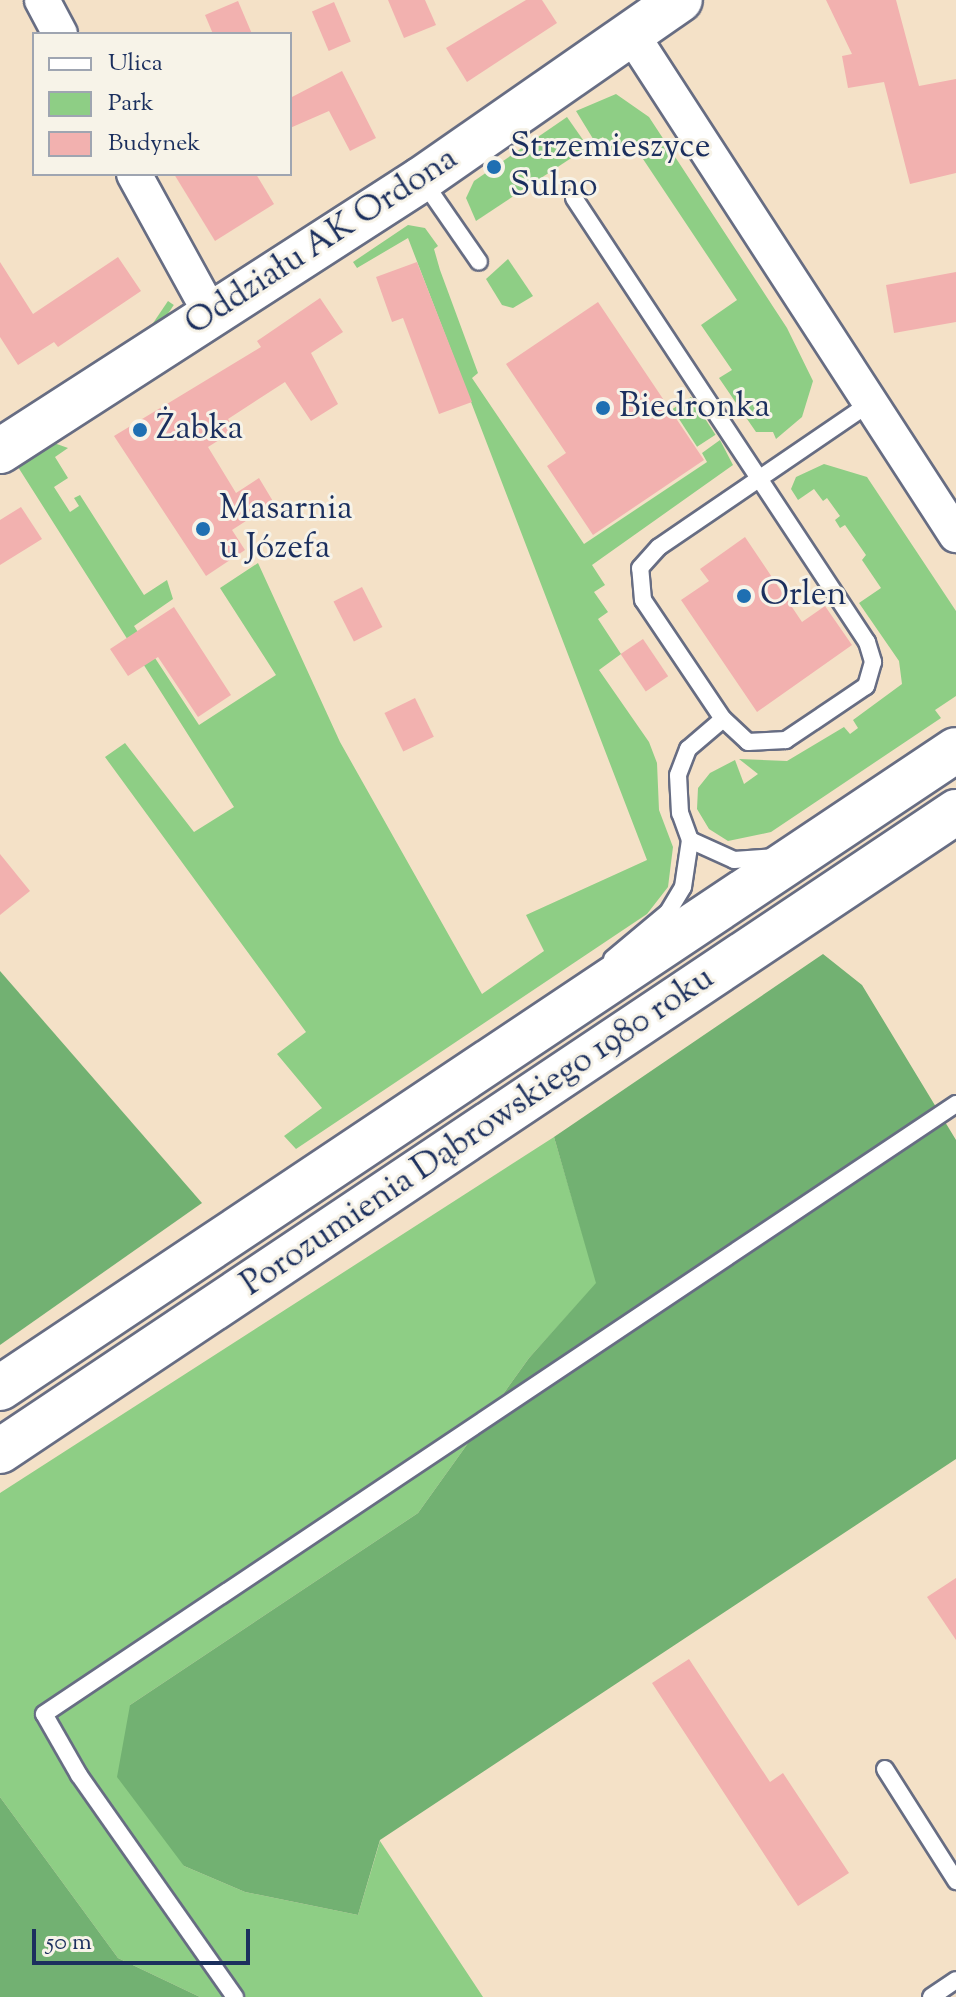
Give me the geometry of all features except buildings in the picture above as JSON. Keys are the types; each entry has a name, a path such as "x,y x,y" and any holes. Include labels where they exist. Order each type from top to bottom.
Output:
{"main road":[{"name":"Oddziału AK Ordona","path":"0,451 210,312 422,179 680,0"},
{"name":"Porozumienia Dąbrowskiego 1980 roku","path":"0,1388 956,750"},
{"name":"Porozumienia Dąbrowskiego 1980 roku","path":"0,1451 956,812"}],"street":[{"path":"42,0 59,32"},
{"path":"632,35 956,535"},
{"path":"135,176 210,312"}],"lane":[{"path":"422,179 479,262"},
{"path":"574,198 760,478 867,642 873,662 866,686 786,740 748,742 723,719 643,600 640,568 659,547 760,478 869,404"},
{"path":"564,1009 628,942 668,912 683,887 690,840 680,813 678,775 688,749 723,719"},
{"path":"690,840 734,860 803,853"},
{"path":"235,1997 79,1775 44,1714 956,1104"},
{"path":"885,1769 956,1881"},
{"path":"931,1997 956,1980"}],"green space":[{"path":"616,94 649,117 787,328 813,381 802,417 776,439 773,432 756,432 719,378 732,370 701,325 737,300 633,144 615,156 603,137 595,142 576,111"},
{"path":"567,117 588,147 476,221 466,198 474,181"},
{"path":"408,225 425,228 438,246 434,249 440,270 478,373 472,378 584,544 707,462 702,453 720,440 733,465 592,565 605,585 594,592 608,612 598,619 621,654 599,670 649,742 657,763 659,810 673,847 668,887 647,914 296,1149 284,1136 322,1108 277,1054 306,1032 105,757 125,743 194,832 234,807 18,467 54,443 68,448 55,457 68,478 54,487 70,512 79,506 74,498 80,495 144,595 167,580 173,599 134,626 199,725 276,675 220,588 258,563 340,742 482,994 544,951 526,915 647,860 408,238 357,268 353,262"},
{"path":"508,259 533,296 513,308 502,305 486,279"},
{"path":"168,301 174,305 109,400 104,396"},
{"path":"691,397 716,435 697,447 673,409"},
{"path":"824,464 867,477 956,611 956,696 935,710 941,718 771,832 728,841 709,829 697,809 698,788 710,773 735,760 744,784 758,774 739,759 787,761 844,727 850,734 858,728 853,720 902,684 899,661 859,603 881,588 862,560 866,555 845,525 840,528 835,520 840,516 827,498 823,501 814,489 798,500 791,489 796,477"},
{"path":"823,954 862,985 956,1140 956,1459 380,1840 358,1915 245,1892 184,1866 117,1777 130,1705 418,1513 529,1358 596,1283 554,1137"},
{"path":"0,971 202,1203 0,1345"},
{"path":"554,1137 597,1283 529,1358 418,1513 130,1705 184,1866 245,1892 358,1915 380,1841 483,1997 200,1997 118,1958 0,1797 0,1493"},
{"path":"0,1797 118,1958 200,1997 0,1997"}],"place":[{"name":"Strzemieszyce Sulno","path":"494,167"},
{"name":"Biedronka","path":"603,408"},
{"name":"Żabka","path":"140,430"},
{"name":"Masarnia u Józefa","path":"203,529"},
{"name":"Orlen","path":"744,596"}]}
